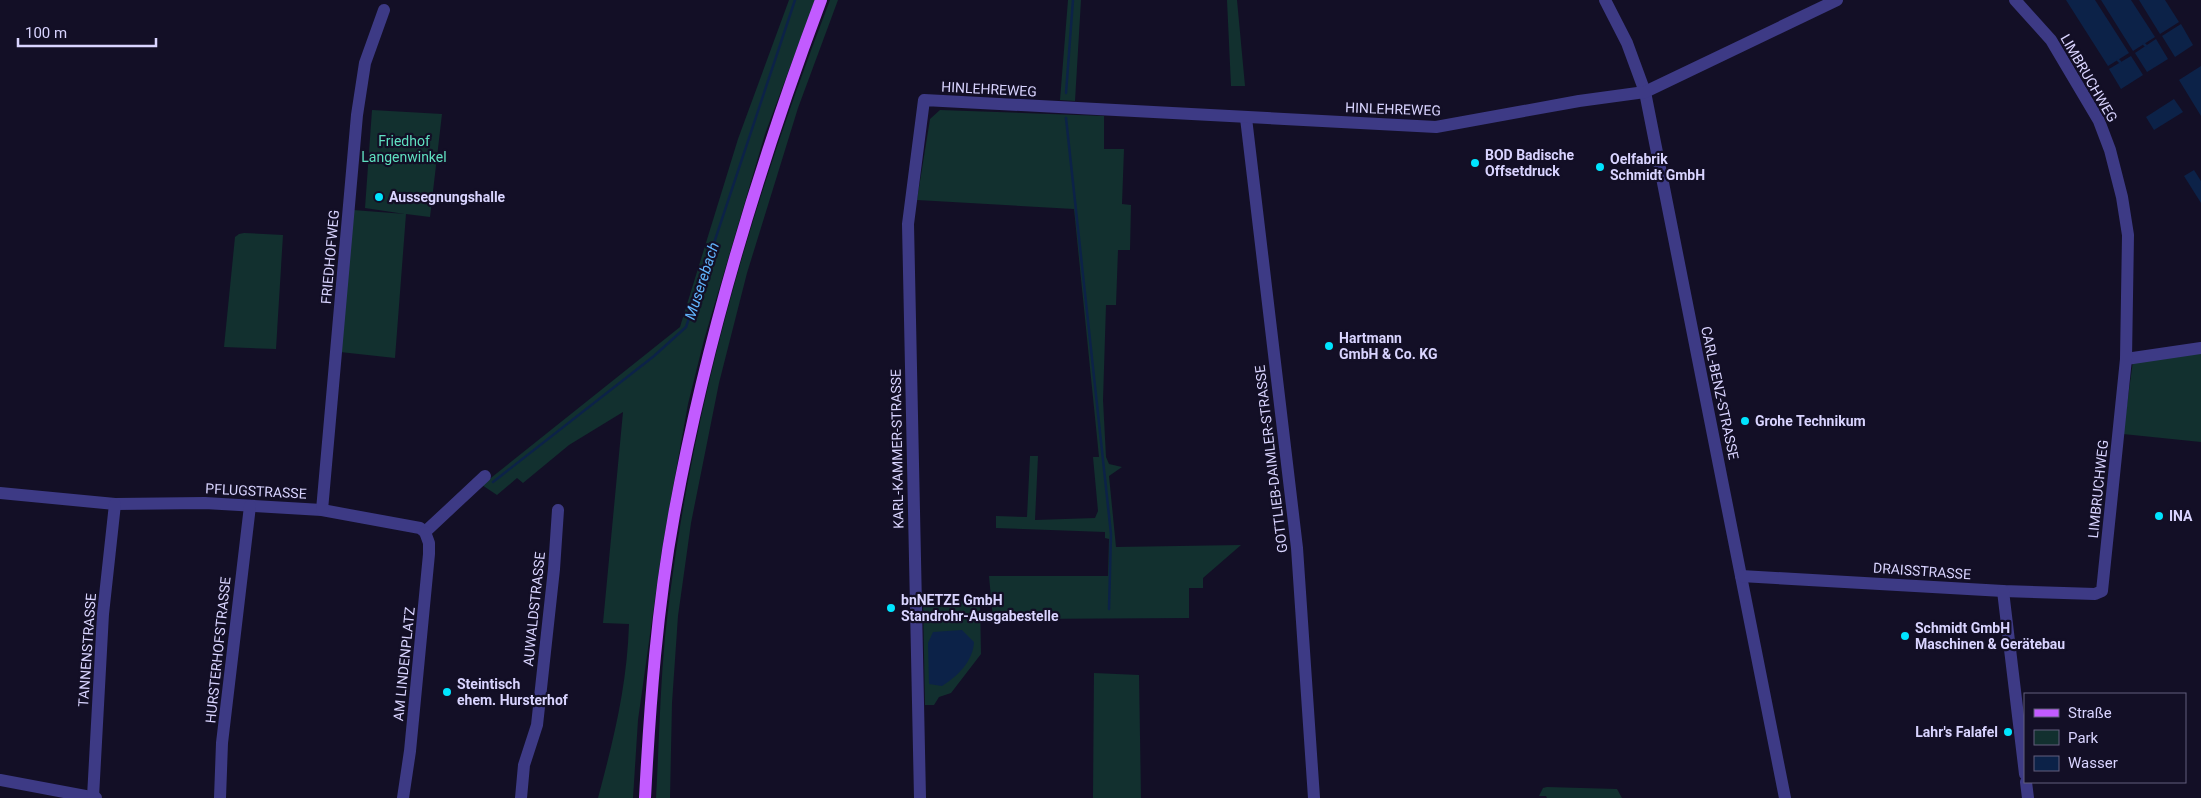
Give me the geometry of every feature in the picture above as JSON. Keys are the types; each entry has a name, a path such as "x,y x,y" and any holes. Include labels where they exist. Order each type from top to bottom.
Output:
{"main road":[{"path":"645,798 659,624 674,516 701,380 750,205 784,98 821,0"}],"street":[{"name":"CARL-BENZ-STRASSE","path":"1605,0 1627,43 1645,92 1785,798"},
{"name":"HINLEHREWEG","path":"924,100 1436,128 1580,101 1645,92 1837,0"},
{"name":"LIMBRUCHWEG","path":"2015,0 2051,40 2094,113 2110,150 2122,197 2128,234 2126,359 2102,591"},
{"name":"FRIEDHOFWEG","path":"322,510 357,114 364,62 384,10"},
{"name":"KARL-KAMMER-STRASSE","path":"920,798 908,224 924,100"},
{"name":"GOTTLIEB-DAIMLER-STRASSE","path":"1246,118 1296,539 1314,798"},
{"path":"2126,359 2201,348"},
{"path":"425,532 485,476"},
{"name":"PFLUGSTRASSE","path":"0,493 115,504 205,503 322,510 420,528 425,532"},
{"name":"TANNENSTRASSE","path":"94,798 103,614 115,504"},
{"name":"HURSTERHOFSTRASSE","path":"220,798 222,743 250,506"},
{"name":"AUWALDSTRASSE","path":"521,798 524,765 537,725 554,569 558,510"},
{"name":"AM LINDENPLATZ","path":"403,798 410,755 430,554 425,532"},
{"name":"DRAISSTRASSE","path":"1741,576 2003,591 2095,594 2102,591"},
{"path":"2003,591 2024,766"},
{"path":"0,780 94,798"},
{"path":"2026,783 2028,798"}],"green space":[{"path":"789,0 815,0 765,134 704,340 688,404 662,549 638,720 633,798 598,798 619,712 628,647 629,624 603,623 623,412 569,445 523,483 517,478 497,495 482,485 680,327 738,139"},
{"path":"830,0 838,0 798,108 747,273 719,383 691,523 678,616 672,703 670,798 656,798 665,637 675,555 706,393 726,313 749,234 801,77"},
{"path":"1068,0 1081,0 1075,101 1060,100"},
{"path":"1227,0 1237,0 1245,86 1231,86"},
{"name":"Friedhof Langenwinkel","path":"372,110 442,114 430,217 406,214 395,358 340,352 353,210 405,214 365,208"},
{"path":"940,110 1104,116 1104,149 1124,149 1122,204 1131,205 1130,250 1118,250 1116,305 1106,305 1103,400 1106,457 1109,464 1122,467 1109,476 1116,547 1241,545 1203,578 1203,588 1189,588 1189,618 993,619 989,576 1108,576 1109,539 1105,538 1105,532 996,528 996,516 1027,517 1030,456 1038,456 1035,520 1095,518 1098,511 1093,457 1099,457 1074,209 917,200 930,119"},
{"path":"244,233 283,235 276,349 224,347 235,237"},
{"path":"2201,351 2201,442 2123,434 2133,361"},
{"path":"980,601 981,654 951,693 939,697 934,705 925,705 923,602"},
{"path":"1094,673 1139,675 1141,798 1093,798"},
{"path":"1543,788 1617,789 1622,798 1547,798 1546,796 1539,796"}],"water":[{"path":"2066,0 2095,0 2129,53 2108,66"},
{"path":"2101,0 2131,0 2155,37 2133,51"},
{"path":"2139,0 2165,0 2179,22 2160,34"},
{"path":"2181,24 2193,45 2175,57 2162,36"},
{"path":"2156,39 2168,59 2147,72 2135,53"},
{"path":"2131,56 2143,75 2121,89 2109,69"},
{"path":"2201,66 2201,116 2179,80"},
{"path":"2174,99 2183,112 2154,130 2146,117"},
{"path":"2194,170 2201,181 2201,203 2184,176"},
{"path":"962,630 974,642 968,662 954,678 942,686 929,684 928,643 933,632"}],"waterway":[{"name":"Muserebach","path":"493,482 654,356 686,327 795,0"},
{"path":"1066,93 1073,0"},
{"path":"1066,118 1111,534 1109,609"}],"place":[{"name":"BOD Badische Offsetdruck","path":"1475,163"},
{"name":"Oelfabrik Schmidt GmbH","path":"1600,167"},
{"name":"Aussegnungshalle","path":"379,197"},
{"name":"Hartmann GmbH & Co. KG","path":"1329,346"},
{"name":"Grohe Technikum","path":"1745,421"},
{"name":"INA","path":"2159,516"},
{"name":"bnNETZE GmbH Standrohr-Ausgabestelle","path":"891,608"},
{"name":"Schmidt GmbH Maschinen & Gerätebau","path":"1905,636"},
{"name":"Steintisch ehem. Hursterhof","path":"447,692"},
{"name":"Lahr's Falafel","path":"2008,732"}]}
